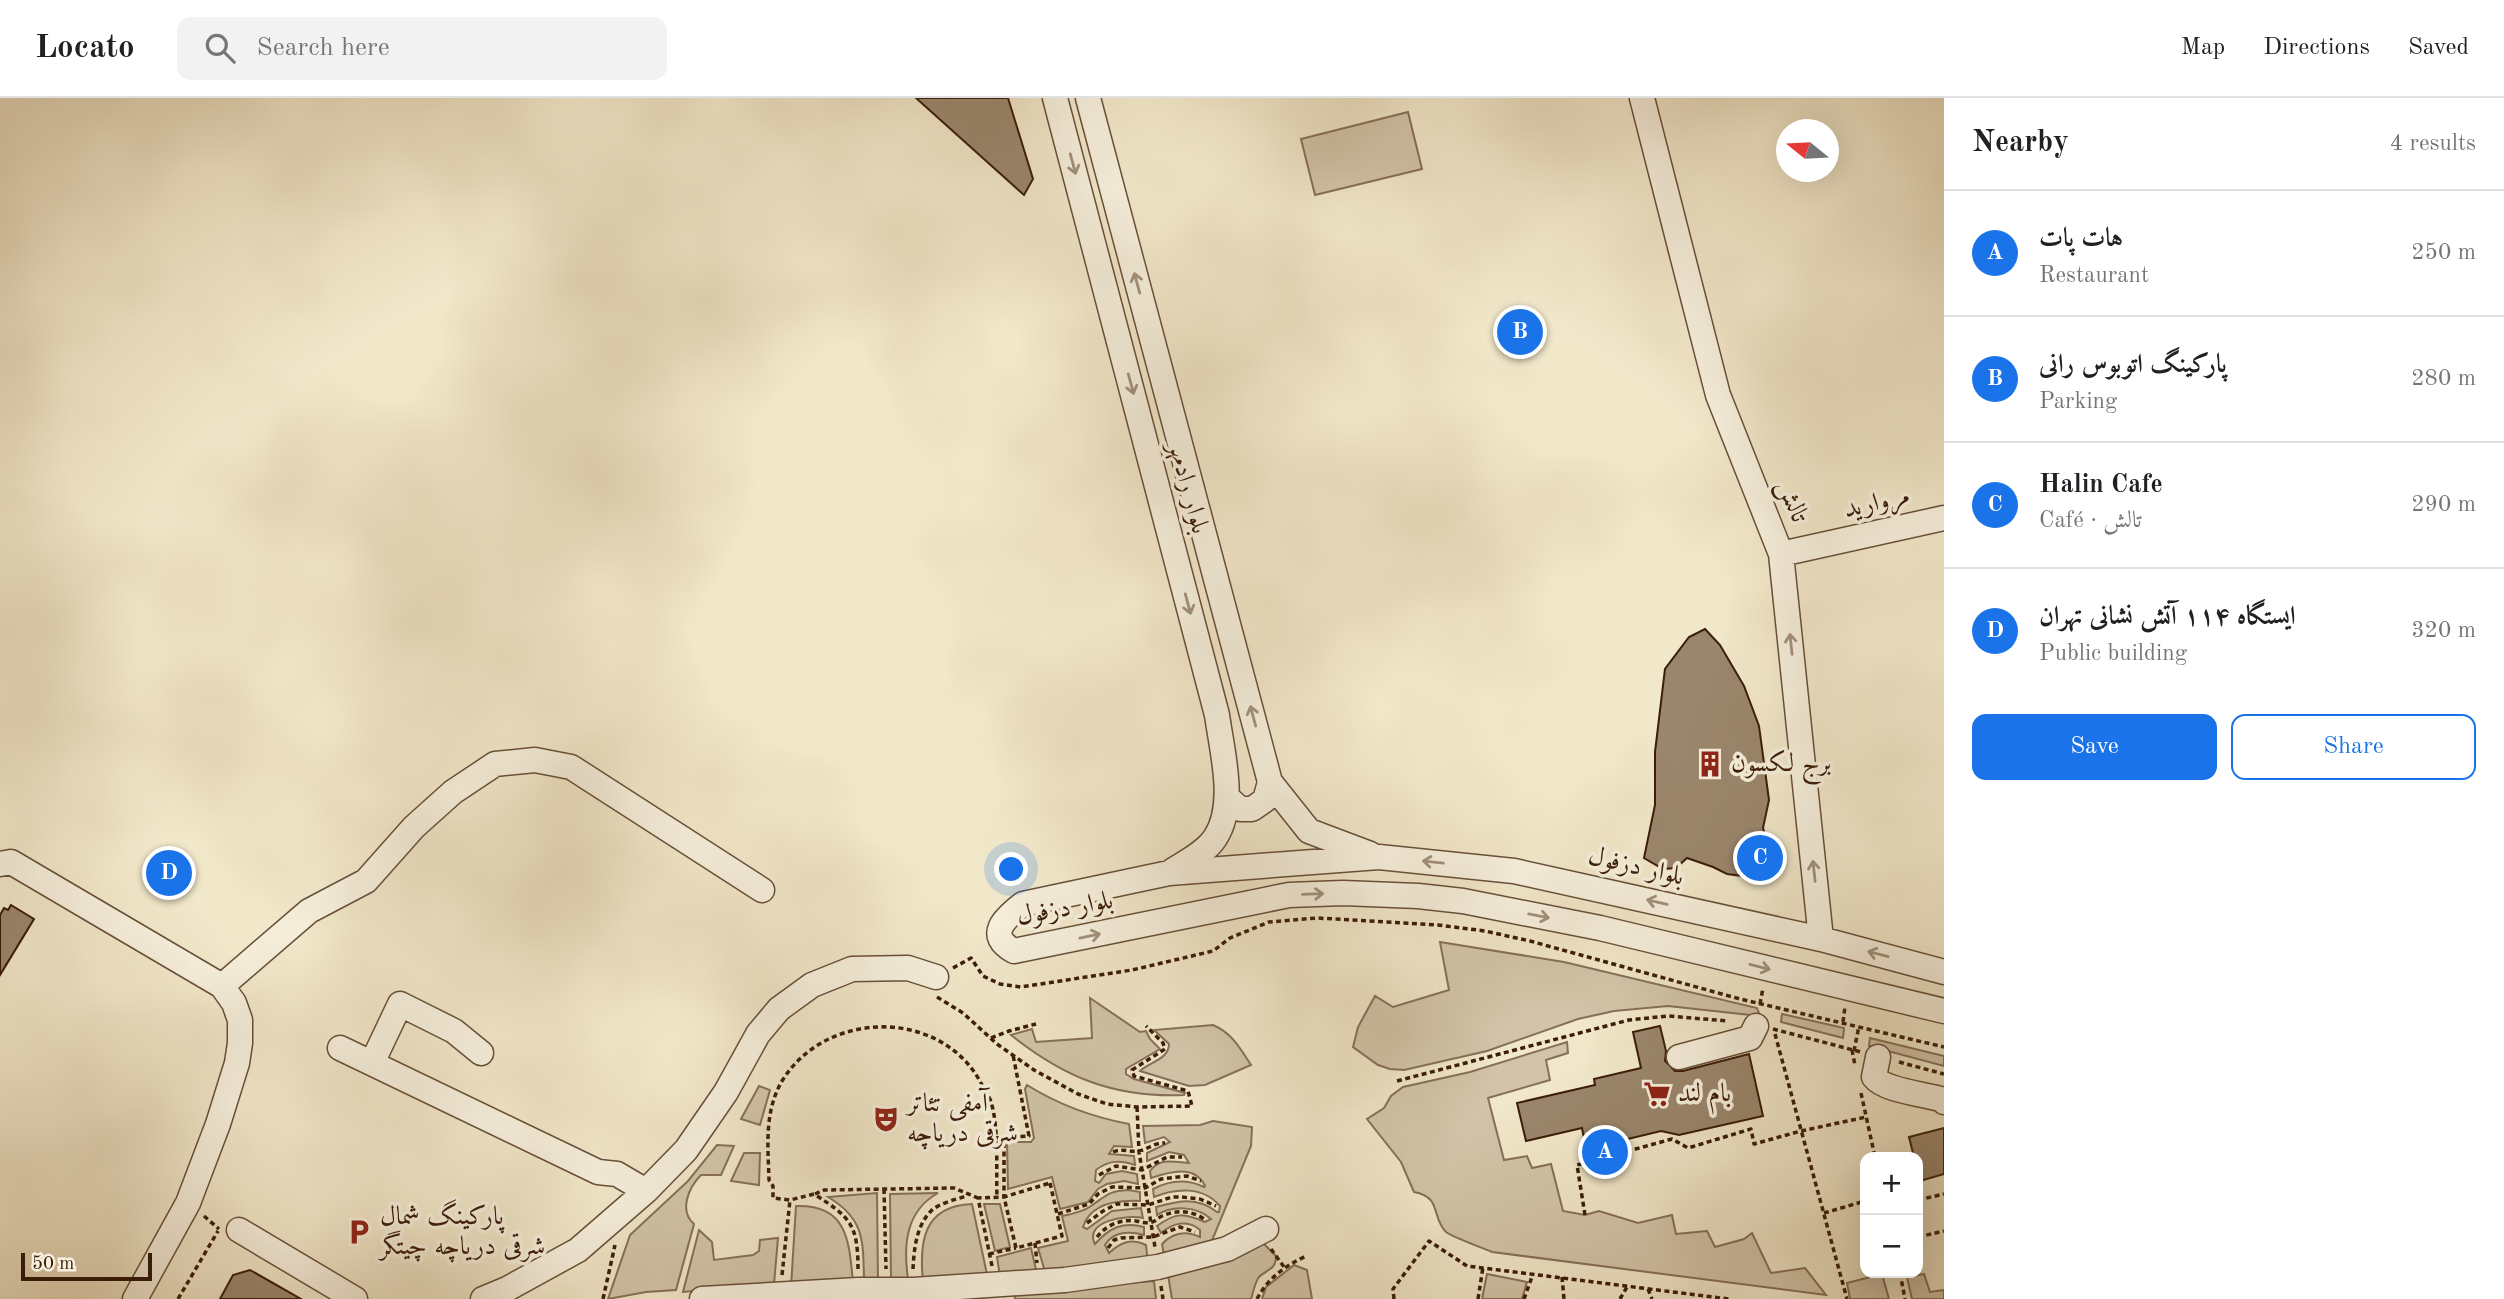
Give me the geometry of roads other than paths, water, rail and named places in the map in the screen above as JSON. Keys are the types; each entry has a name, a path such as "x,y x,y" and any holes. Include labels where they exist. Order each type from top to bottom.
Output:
{"street":[{"name":"بلوار رادمهر","path":"1055,98 1217,715 1229,799 1216,837 1201,852 1169,873"},
{"name":"بلوار رادمهر","path":"1088,98 1270,782"},
{"name":"تالش","path":"1642,98 1718,395 1782,554 1821,939"},
{"name":"مروارید","path":"1782,554 1944,518"},
{"path":"222,986 309,911 366,881 414,827 453,792 495,764 535,760 571,767 762,890"},
{"path":"1229,799 1240,809 1252,809 1265,800 1270,782"},
{"path":"1270,782 1309,831 1379,857"},
{"name":"بلوار دزفول","path":"1944,972 1821,939 1514,871 1379,857 1169,873 1023,904 1004,919 1000,931 1000,939 1014,951 1289,895 1343,893 1418,896 1463,901 1600,928 1944,1011"},
{"path":"0,864 11,862 222,986 240,1020 237,1063 218,1124 188,1203 135,1299"},
{"path":"483,1299 508,1289 578,1250 646,1191 686,1150 726,1092 758,1034 779,1009 813,985 852,970 908,968 934,986"},
{"path":"372,1063 400,1004 454,1031 481,1053"},
{"path":"1679,1056 1750,1038 1765,1028"},
{"path":"340,1048 598,1172 617,1174 646,1191"},
{"path":"1878,1057 1874,1077 1880,1084 1932,1096 1944,1102"},
{"path":"702,1299 1065,1280 1158,1267 1227,1249 1266,1229"},
{"path":"229,1230 355,1299"}],"place":[{"name":"پارکینگ اتوبوس رانی","path":"1520,332"},
{"name":"برج لکسون","path":"1710,764"},
{"name":"Halin Cafe","path":"1760,858"},
{"name":"ایستگاه ۱۱۴ آتش نشانی تهران","path":"169,873"},
{"name":"بام لند","path":"1657,1094"},
{"name":"آمفی تئاتر شرقی دریاچه","path":"886,1119"},
{"name":"هات پات","path":"1605,1152"},
{"name":"پارکینگ شمال شرقی دریاچه چیتگر","path":"359,1232"}]}
